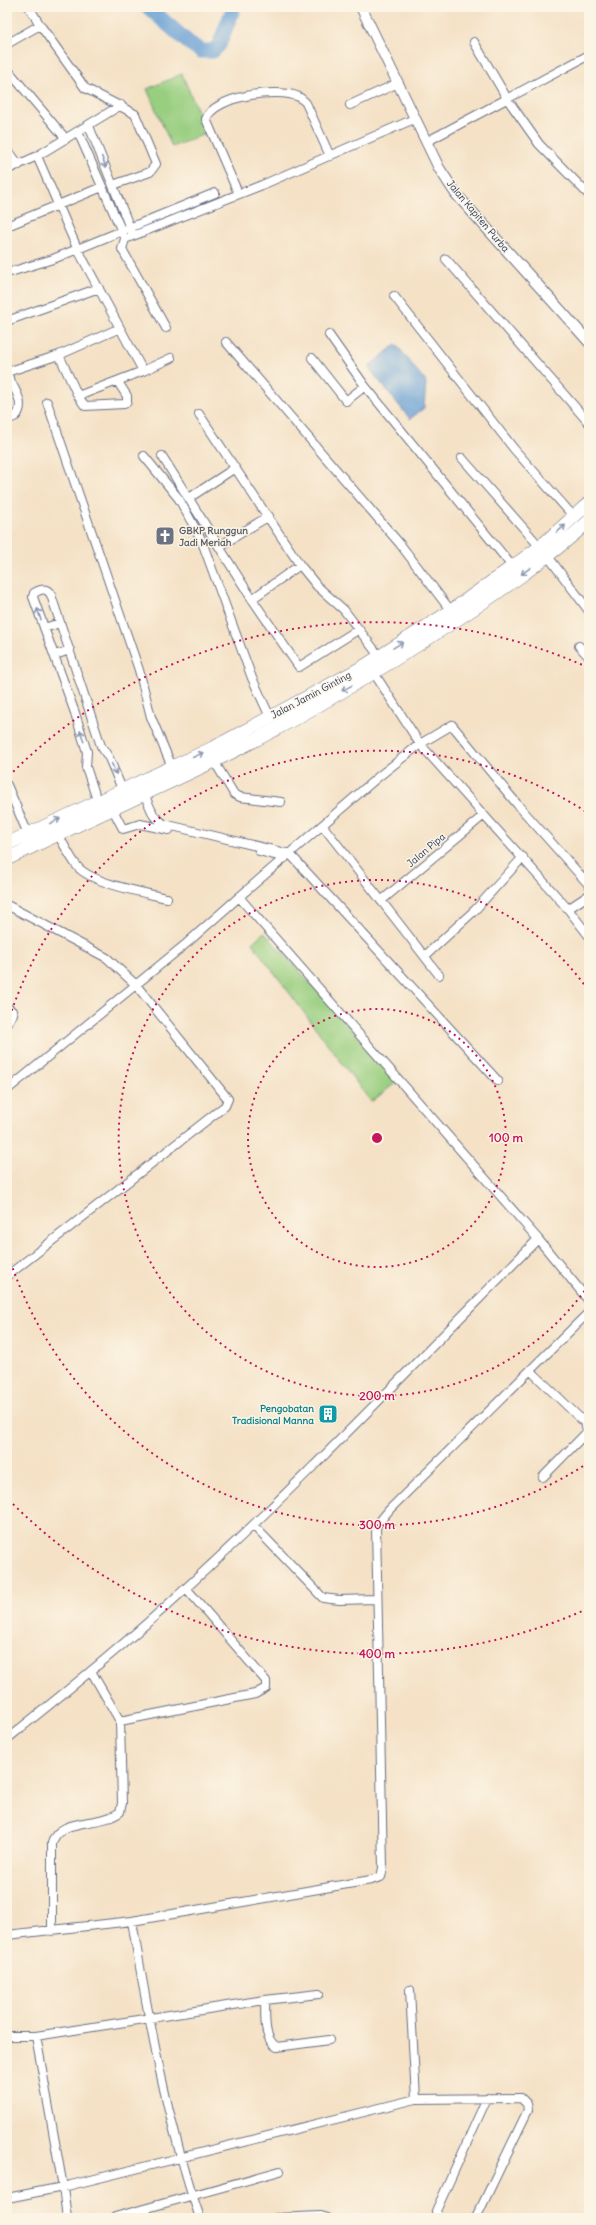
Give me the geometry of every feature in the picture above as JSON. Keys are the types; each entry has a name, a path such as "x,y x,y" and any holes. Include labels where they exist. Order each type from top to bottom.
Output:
{"highway":[{"name":"Jalan Jamin Ginting","path":"7,844 97,800 215,747 270,717 369,672 379,656 450,611 512,566 544,551 574,517 589,503"},
{"name":"Jalan Jamin Ginting","path":"7,859 57,833 214,761 369,672 482,604 544,551 589,521"}],"street":[{"path":"29,7 86,88 122,105 135,114 156,164 150,172 113,185"},
{"name":"Jalan Kapiten Purba","path":"361,7 414,119 439,168 456,194 589,342"},
{"path":"7,44 40,24"},
{"path":"474,42 508,100 539,144 589,195"},
{"path":"426,142 508,100 589,55"},
{"path":"7,69 66,139"},
{"path":"350,105 398,83"},
{"path":"238,193 206,119 208,113 217,107 247,94 269,94 299,97 306,103 330,156"},
{"path":"7,170 38,156 122,105"},
{"path":"7,273 53,259 121,231 132,231 238,193 330,156 414,119"},
{"path":"89,126 132,231"},
{"path":"78,132 125,239"},
{"path":"7,149 19,165"},
{"path":"38,156 77,248 143,371"},
{"path":"7,226 102,187"},
{"path":"166,328 124,254 122,246 125,239 132,231 215,193"},
{"path":"446,259 589,423"},
{"path":"7,321 99,288"},
{"path":"394,296 514,449 574,517"},
{"path":"7,420 16,416 20,407 20,400 8,377 120,328"},
{"path":"329,335 365,386 512,566"},
{"path":"226,342 400,544 450,611"},
{"path":"59,355 83,404 88,406 124,404 127,402 127,396 118,382"},
{"path":"78,396 118,382 172,358"},
{"path":"312,358 342,398 346,401 365,386"},
{"path":"47,402 139,670 151,717 172,767"},
{"path":"199,414 269,516 300,565 317,586 344,610 379,656"},
{"path":"144,456 179,499 201,539 252,678 270,717"},
{"path":"162,456 252,599 299,667 359,629"},
{"path":"462,458 544,551 589,611"},
{"path":"189,498 235,468"},
{"path":"220,546 269,516"},
{"path":"252,599 300,565"},
{"path":"97,800 86,767 87,752 76,713 33,595 42,589 46,589 51,594 101,746 109,758 122,789"},
{"path":"44,628 60,623"},
{"path":"579,646 589,657"},
{"path":"54,655 70,650"},
{"path":"369,672 420,744 568,909 589,936"},
{"path":"66,686 79,680"},
{"path":"76,713 88,709"},
{"path":"7,1090 136,985 323,826 378,777 420,744 448,726 455,726 517,804 589,885"},
{"path":"87,752 101,746"},
{"path":"214,761 234,794 240,797 281,802"},
{"path":"7,785 28,834"},
{"path":"144,794 154,816 164,824 287,856 498,1081"},
{"path":"112,808 123,829 142,824 287,856"},
{"name":"Jalan Pipa","path":"381,901 484,815"},
{"path":"323,826 439,975"},
{"path":"57,833 77,866 86,874 101,881 166,898"},
{"path":"425,956 475,910 522,857"},
{"path":"568,909 589,895"},
{"path":"239,897 538,1239 589,1301"},
{"path":"7,905 107,958 136,985 227,1096 227,1103 7,1276"},
{"path":"7,1007 13,1014 7,1022"},
{"path":"7,1739 91,1671 186,1588 253,1525 538,1239"},
{"path":"7,1935 52,1932 132,1921 371,1880 381,1877 383,1868 376,1599 376,1526 380,1520 589,1312"},
{"path":"531,1371 585,1423 588,1435 543,1476"},
{"path":"253,1525 323,1598 339,1600 376,1599"},
{"path":"120,1721 255,1694 266,1688 266,1682 186,1588"},
{"path":"52,1932 52,1843 54,1836 63,1828 112,1818 120,1812 120,1721 91,1671"},
{"path":"132,1921 149,2019 181,2156 192,2196 200,2218"},
{"path":"410,1990 416,2099"},
{"path":"7,2036 36,2036 265,2000 319,1994"},
{"path":"265,2000 267,2036 271,2043 277,2047 329,2040"},
{"path":"36,2036 63,2187 66,2218"},
{"path":"441,2218 437,2216 436,2211 487,2098"},
{"path":"7,2198 63,2187 181,2156 416,2099 521,2098 528,2104 528,2110 476,2218"},
{"path":"115,2217 280,2172"},
{"path":"276,2218 321,2216 328,2218"}],"green space":[{"path":"182,74 207,133 172,147 147,89"},
{"path":"264,932 398,1081 371,1102 252,943"}],"water":[{"path":"396,344 426,382 424,408 410,419 368,367"}],"waterway":[{"path":"148,7 189,43 201,51 213,51 219,45 234,7"}],"place":[{"name":"GBKP Runggun Jadi Meriah","path":"165,536"},
{"name":"Pengobatan Tradisional Manna","path":"328,1414"}]}
